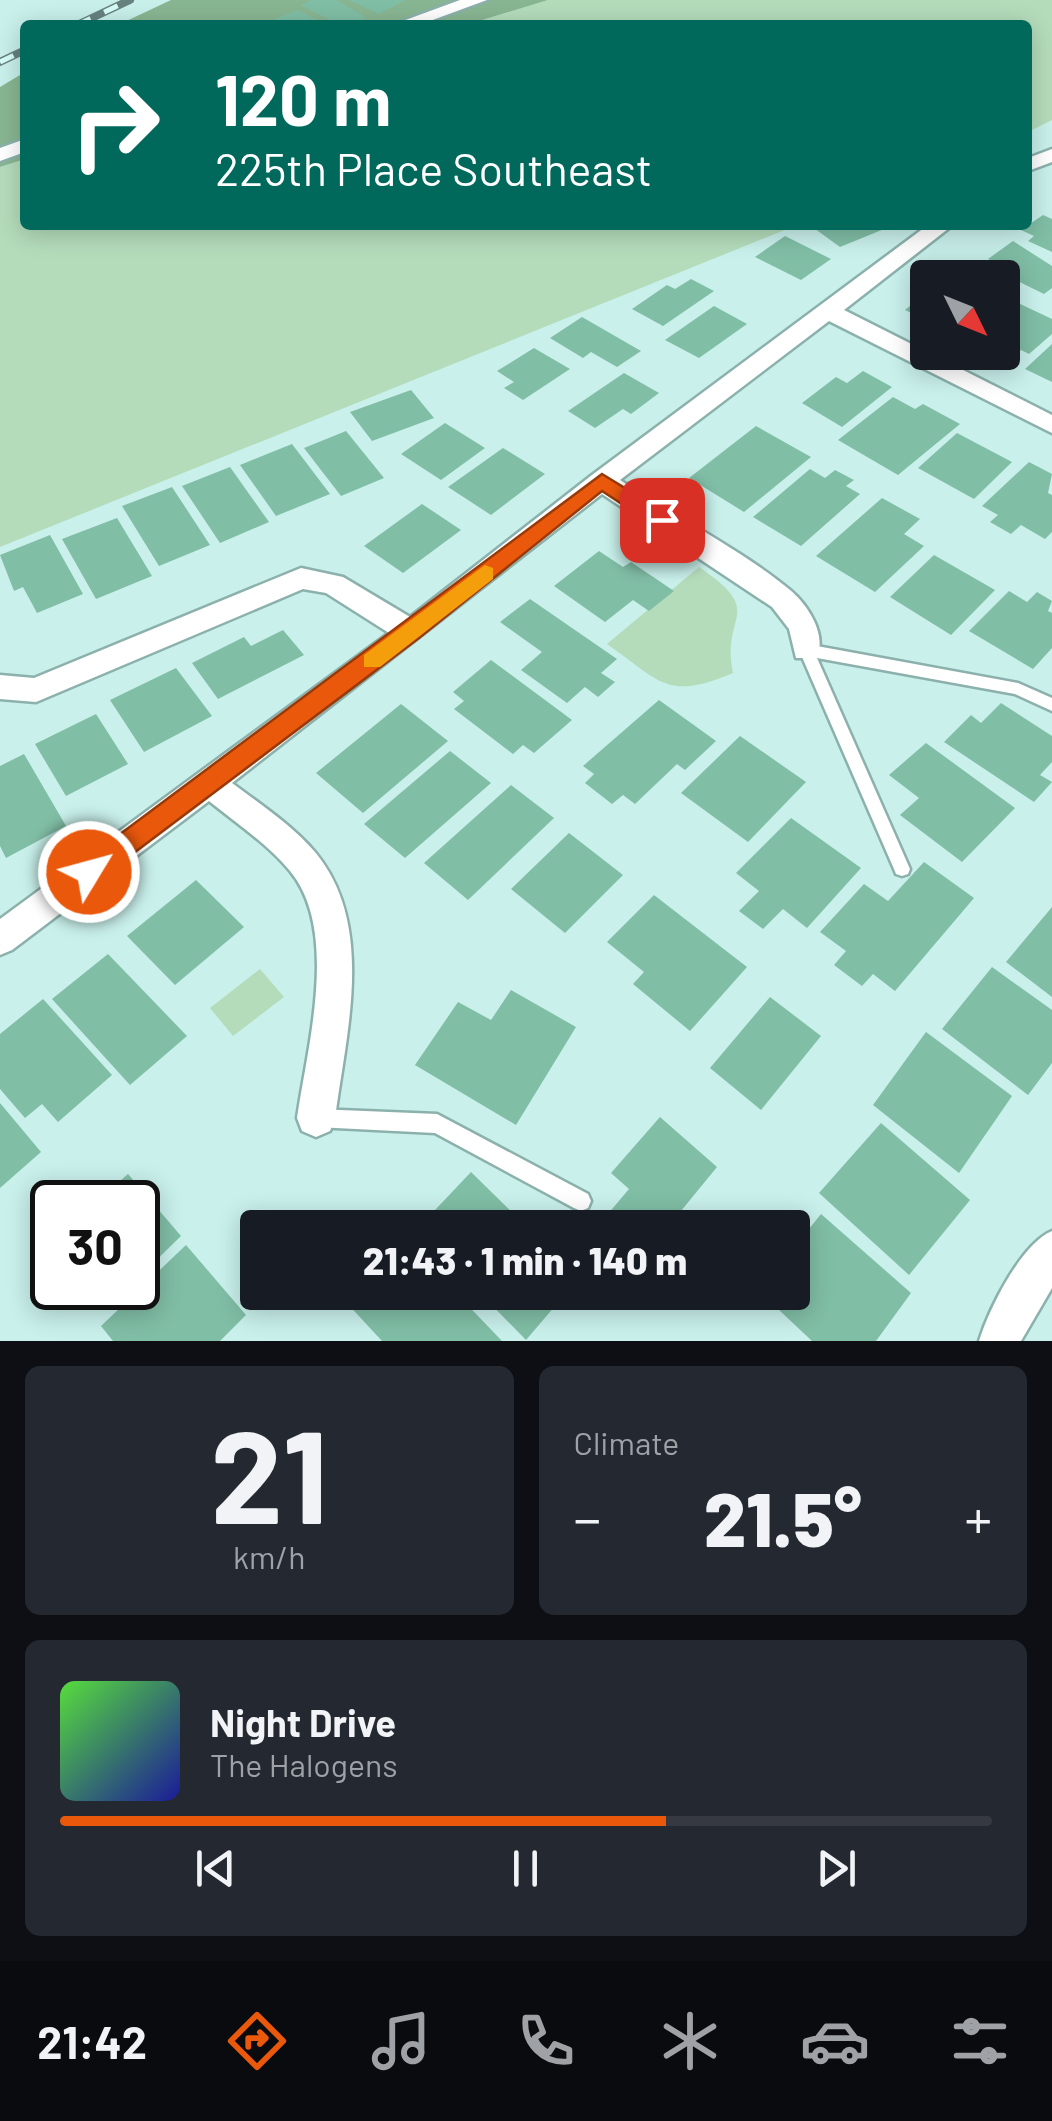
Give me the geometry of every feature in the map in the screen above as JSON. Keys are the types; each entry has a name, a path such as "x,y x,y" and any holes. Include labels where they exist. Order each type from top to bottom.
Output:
{"street":[{"path":"416,20 478,0"},
{"path":"0,939 411,632 602,481 935,230"},
{"path":"826,310 1052,425"},
{"path":"602,481 782,599 802,627 806,650"},
{"path":"0,687 36,690 301,578 333,584 411,632"},
{"path":"208,782 304,863 326,895 335,938 316,1118"},
{"path":"1000,1341 1006,1322 1052,1251"}],"lane":[{"path":"806,650 1018,689 1052,705"},
{"path":"806,650 902,870"},
{"path":"316,1118 437,1124 581,1201"}],"green space":[{"path":"171,0 548,0 482,20 129,20"},
{"path":"548,0 1052,0 1052,120 1032,130 1032,20 482,20"},
{"path":"20,75 20,161 0,167 0,87"},
{"path":"20,161 20,230 785,230 0,547 0,167"},
{"path":"699,567 732,595 737,605 731,653 733,673 693,686 678,686 653,677 607,644"},
{"path":"260,969 284,997 233,1036 210,1008"}],"building":[{"path":"312,0 336,0 367,18 331,20 300,5"},
{"path":"349,0 406,0 379,14"},
{"path":"297,10 318,20 272,20"},
{"path":"1043,215 1052,219 1052,252 1028,241 1034,236 1021,230 1032,230 1032,222"},
{"path":"817,230 882,230 840,247"},
{"path":"785,236 831,259 801,280 755,257"},
{"path":"1013,241 1052,266 1052,288 1044,294 1020,282 1020,260 988,259"},
{"path":"691,279 714,291 663,326 632,309 667,285 675,289"},
{"path":"1020,304 1052,319 1052,334 1029,354 1021,350"},
{"path":"714,306 747,324 699,358 665,340"},
{"path":"582,317 641,351 617,367 591,352 583,358 550,338"},
{"path":"1052,344 1052,382 1025,369"},
{"path":"534,348 570,369 523,400 504,388 514,382 497,371"},
{"path":"863,371 892,387 842,427 802,403 836,377 847,383"},
{"path":"624,373 659,393 631,414 623,409 595,428 568,411"},
{"path":"411,390 434,418 372,441 350,412"},
{"path":"893,397 915,409 923,404 960,424 898,475 838,440"},
{"path":"445,423 485,448 441,480 401,454"},
{"path":"756,426 811,457 744,512 689,478"},
{"path":"346,431 384,478 341,496 304,448"},
{"path":"957,433 1012,462 974,499 918,468"},
{"path":"292,444 330,494 276,516 240,465"},
{"path":"503,448 545,474 491,515 448,487"},
{"path":"1029,462 1052,474 1048,493 1052,495 1052,532 1045,539 1021,525 1011,534 990,522 998,515 982,506"},
{"path":"230,467 269,522 220,543 182,486"},
{"path":"810,469 825,478 835,470 854,480 846,486 860,494 801,546 753,517"},
{"path":"172,487 210,545 159,566 122,506"},
{"path":"882,498 920,519 904,534 924,546 875,592 816,556"},
{"path":"422,504 461,530 403,573 364,546"},
{"path":"117,518 152,576 96,599 62,539"},
{"path":"50,535 83,594 37,613 23,587 14,591 0,555"},
{"path":"599,551 623,567 631,562 674,591 649,611 633,600 605,622 554,586"},
{"path":"934,555 995,590 951,635 890,597"},
{"path":"1009,591 1027,602 1037,592 1052,601 1048,611 1052,613 1052,648 1033,669 969,631"},
{"path":"530,599 617,659 601,673 615,682 598,697 585,687 567,703 521,670 542,652 500,622"},
{"path":"283,630 304,655 218,699 192,663 244,637 251,646"},
{"path":"491,660 572,720 534,753 523,745 513,754 454,709 464,701 453,692"},
{"path":"176,668 212,716 144,752 110,700"},
{"path":"659,700 716,741 685,770 677,764 635,804 623,795 612,804 585,783 594,774 583,766"},
{"path":"1001,703 1052,736 1052,762 1040,775 1052,782 1034,802 944,742 971,715 981,723"},
{"path":"401,704 448,741 363,813 316,773"},
{"path":"96,714 128,764 66,796 35,744"},
{"path":"740,736 806,782 748,842 681,793"},
{"path":"926,743 1015,808 962,862 900,815 919,798 889,775"},
{"path":"450,751 491,783 405,858 364,824"},
{"path":"24,754 66,826 6,858 0,846 0,766"},
{"path":"511,785 554,818 468,900 424,863"},
{"path":"791,818 861,868 807,928 783,909 763,929 739,911 759,891 736,873"},
{"path":"569,833 623,875 565,933 511,889"},
{"path":"924,862 974,898 895,991 873,974 862,986 834,965 846,951 820,932 864,884 888,901"},
{"path":"196,880 244,927 175,985 127,936"},
{"path":"654,895 747,967 690,1031 633,984 644,972 607,942"},
{"path":"1052,907 1052,997 1006,962"},
{"path":"108,954 187,1036 130,1085 52,999"},
{"path":"992,967 1052,1010 1052,1063 1028,1095 942,1029"},
{"path":"511,990 576,1027 516,1125 415,1065 458,1002 491,1020"},
{"path":"770,997 821,1036 761,1110 710,1068"},
{"path":"43,999 112,1075 58,1122 42,1104 25,1118 0,1089 0,1034"},
{"path":"926,1032 1012,1096 959,1173 873,1105"},
{"path":"0,1103 41,1152 0,1188"},
{"path":"660,1117 717,1167 682,1210 611,1210 629,1189 611,1173"},
{"path":"881,1123 970,1200 909,1275 819,1193"},
{"path":"471,1172 510,1210 435,1210"},
{"path":"160,1211 181,1236 160,1257"},
{"path":"821,1214 911,1293 876,1341 812,1341 779,1310 810,1310 810,1228"},
{"path":"186,1245 246,1315 220,1341 113,1341 101,1326 118,1310 160,1310 160,1270"},
{"path":"353,1310 472,1310 502,1341 382,1341"},
{"path":"497,1310 552,1310 526,1340"}],"railway":[{"path":"88,20 130,0"},
{"path":"0,62 20,52"}],"slow traffic":[{"path":"372,661 485,573"}],"route":[{"path":"89,872 411,632 602,481 662,520"}]}
